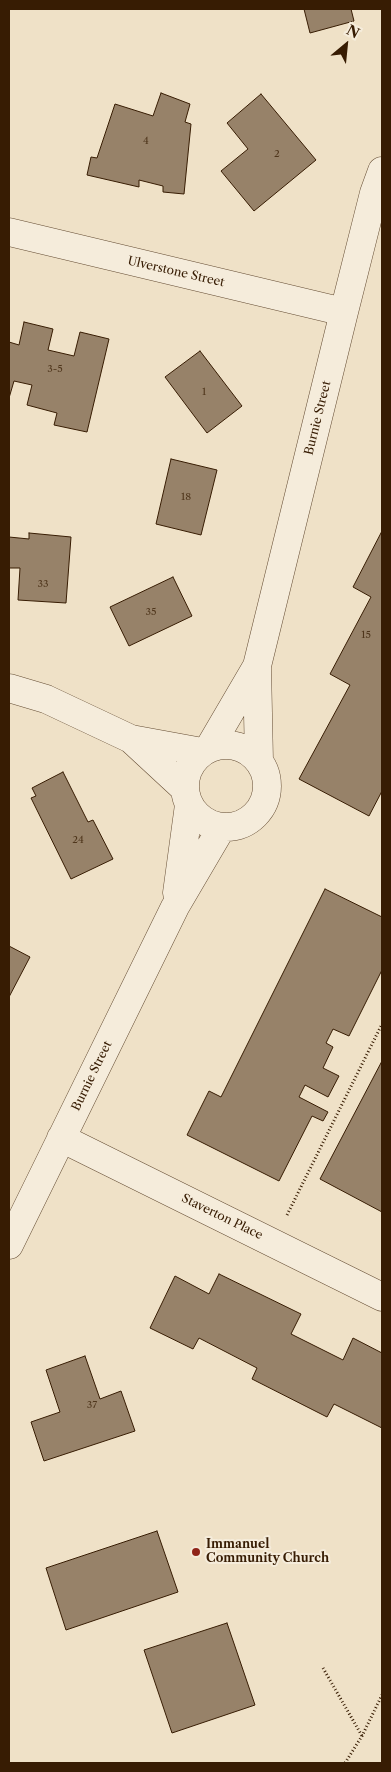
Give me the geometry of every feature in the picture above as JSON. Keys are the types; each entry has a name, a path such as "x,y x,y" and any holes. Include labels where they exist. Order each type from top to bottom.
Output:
{"street":[{"name":"Burnie Street","path":"259,761 257,666 374,193 382,171"},
{"name":"Ulverstone Street","path":"9,232 344,312"},
{"name":"Burnie Street","path":"205,750 257,666"},
{"path":"9,688 46,699 132,739 205,750 222,745 236,746 249,751 259,761 266,773 268,787 265,800 259,811 250,820 241,825 222,827 209,824 198,816 187,797 132,739"},
{"path":"187,797 186,776 192,763 205,750"},
{"name":"Burnie Street","path":"175,907 187,797"},
{"name":"Burnie Street","path":"9,1245 175,907 222,827"},
{"name":"Staverton Place","path":"61,1138 382,1296"}],"path":[{"path":"273,1243 382,1024"},
{"path":"323,1668 362,1736"},
{"path":"345,1763 362,1736 382,1694"}],"building":[{"path":"304,9 351,9 354,21 310,33"},
{"path":"161,93 190,104 185,122 191,124 184,194 163,192 163,186 139,180 139,187 87,175 91,157 97,158 115,104 153,116"},
{"path":"261,94 316,160 254,211 221,171 248,149 227,123"},
{"path":"24,322 53,329 48,350 74,356 80,332 109,339 87,432 54,425 57,413 27,405 32,385 14,381 9,398 9,342 19,345"},
{"path":"200,351 242,406 207,433 165,377"},
{"path":"171,459 217,470 201,535 156,524"},
{"path":"382,531 382,791 369,816 299,779 350,685 330,674 371,597 353,587"},
{"path":"29,533 71,537 66,603 18,600 20,568 9,568 9,537 29,539"},
{"path":"173,577 192,616 129,646 110,607"},
{"path":"63,772 88,822 93,820 113,859 71,879 31,798 36,796 32,788"},
{"path":"325,889 382,917 382,970 349,1036 333,1029 326,1043 333,1047 323,1068 339,1076 328,1097 305,1085 299,1097 328,1112 323,1121 312,1116 279,1181 187,1135 209,1091 221,1097"},
{"path":"9,946 30,957 9,997"},
{"path":"382,1061 382,1212 320,1179"},
{"path":"219,1274 301,1314 291,1334 343,1360 353,1338 382,1353 382,1428 334,1404 327,1417 252,1379 257,1368 199,1338 193,1349 150,1328 175,1276 209,1294"},
{"path":"85,1356 100,1399 121,1391 135,1431 44,1461 31,1422 60,1412 46,1370"},
{"path":"157,1531 178,1592 66,1630 46,1568"},
{"path":"227,1623 255,1705 172,1733 144,1650"}],"place":[{"name":"Immanuel Community Church","path":"196,1552"}]}
